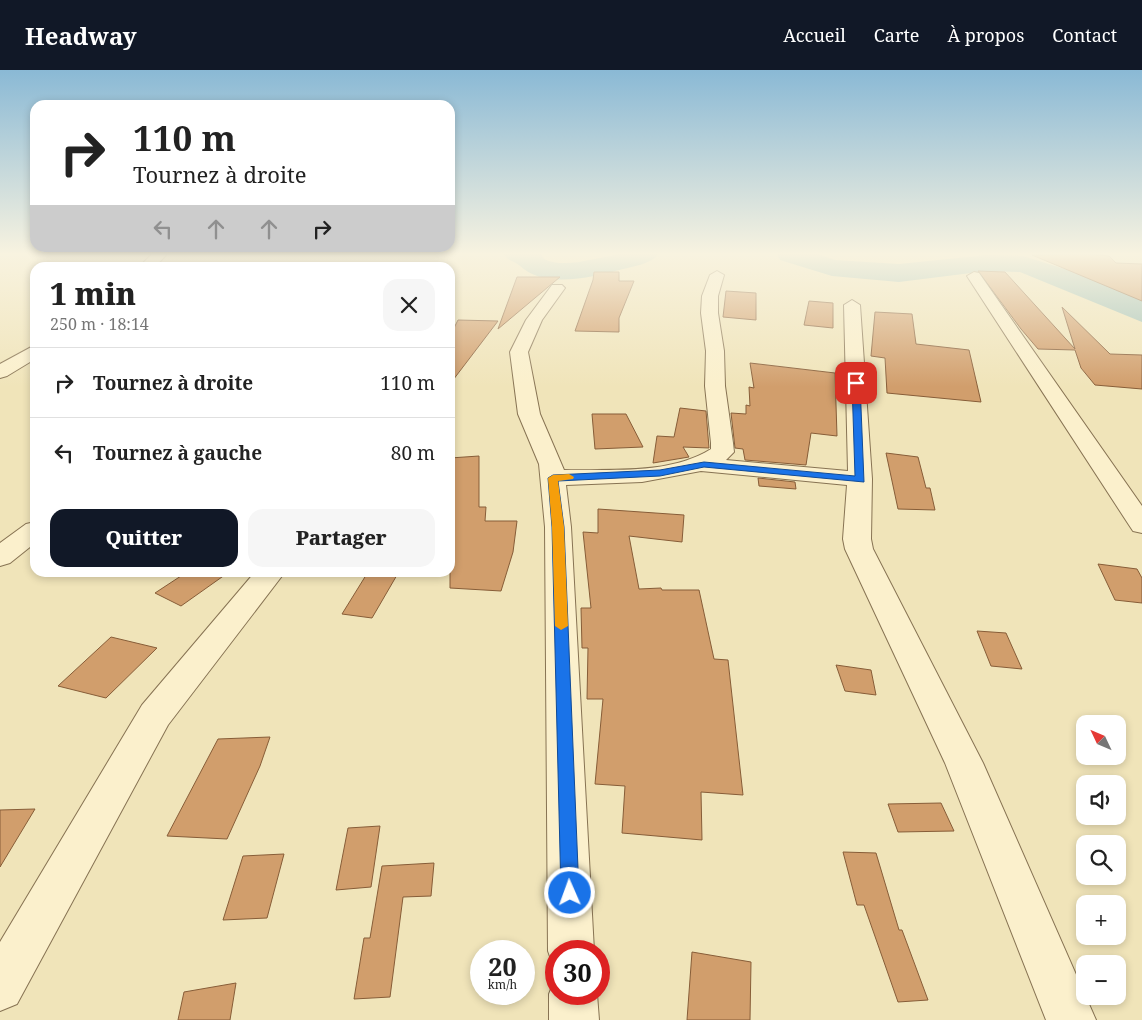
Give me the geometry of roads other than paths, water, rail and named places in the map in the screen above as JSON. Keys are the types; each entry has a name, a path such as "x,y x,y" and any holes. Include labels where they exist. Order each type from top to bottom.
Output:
{"street":[{"path":"550,298 534,320 519,352 529,414 552,464 558,527 572,940"},
{"path":"704,464 722,452 723,429 715,386 715,353 709,298"},
{"path":"989,298 1142,524"},
{"path":"852,305 860,480 857,539 859,549 964,763 1071,1020"},
{"path":"0,372 30,354"},
{"path":"553,478 660,473 704,464 860,480"},
{"path":"0,557 30,534"},
{"path":"0,987 155,715 267,577"},
{"path":"573,1005 574,1020"}],"waterway":[{"path":"1110,298 1142,312"}]}
